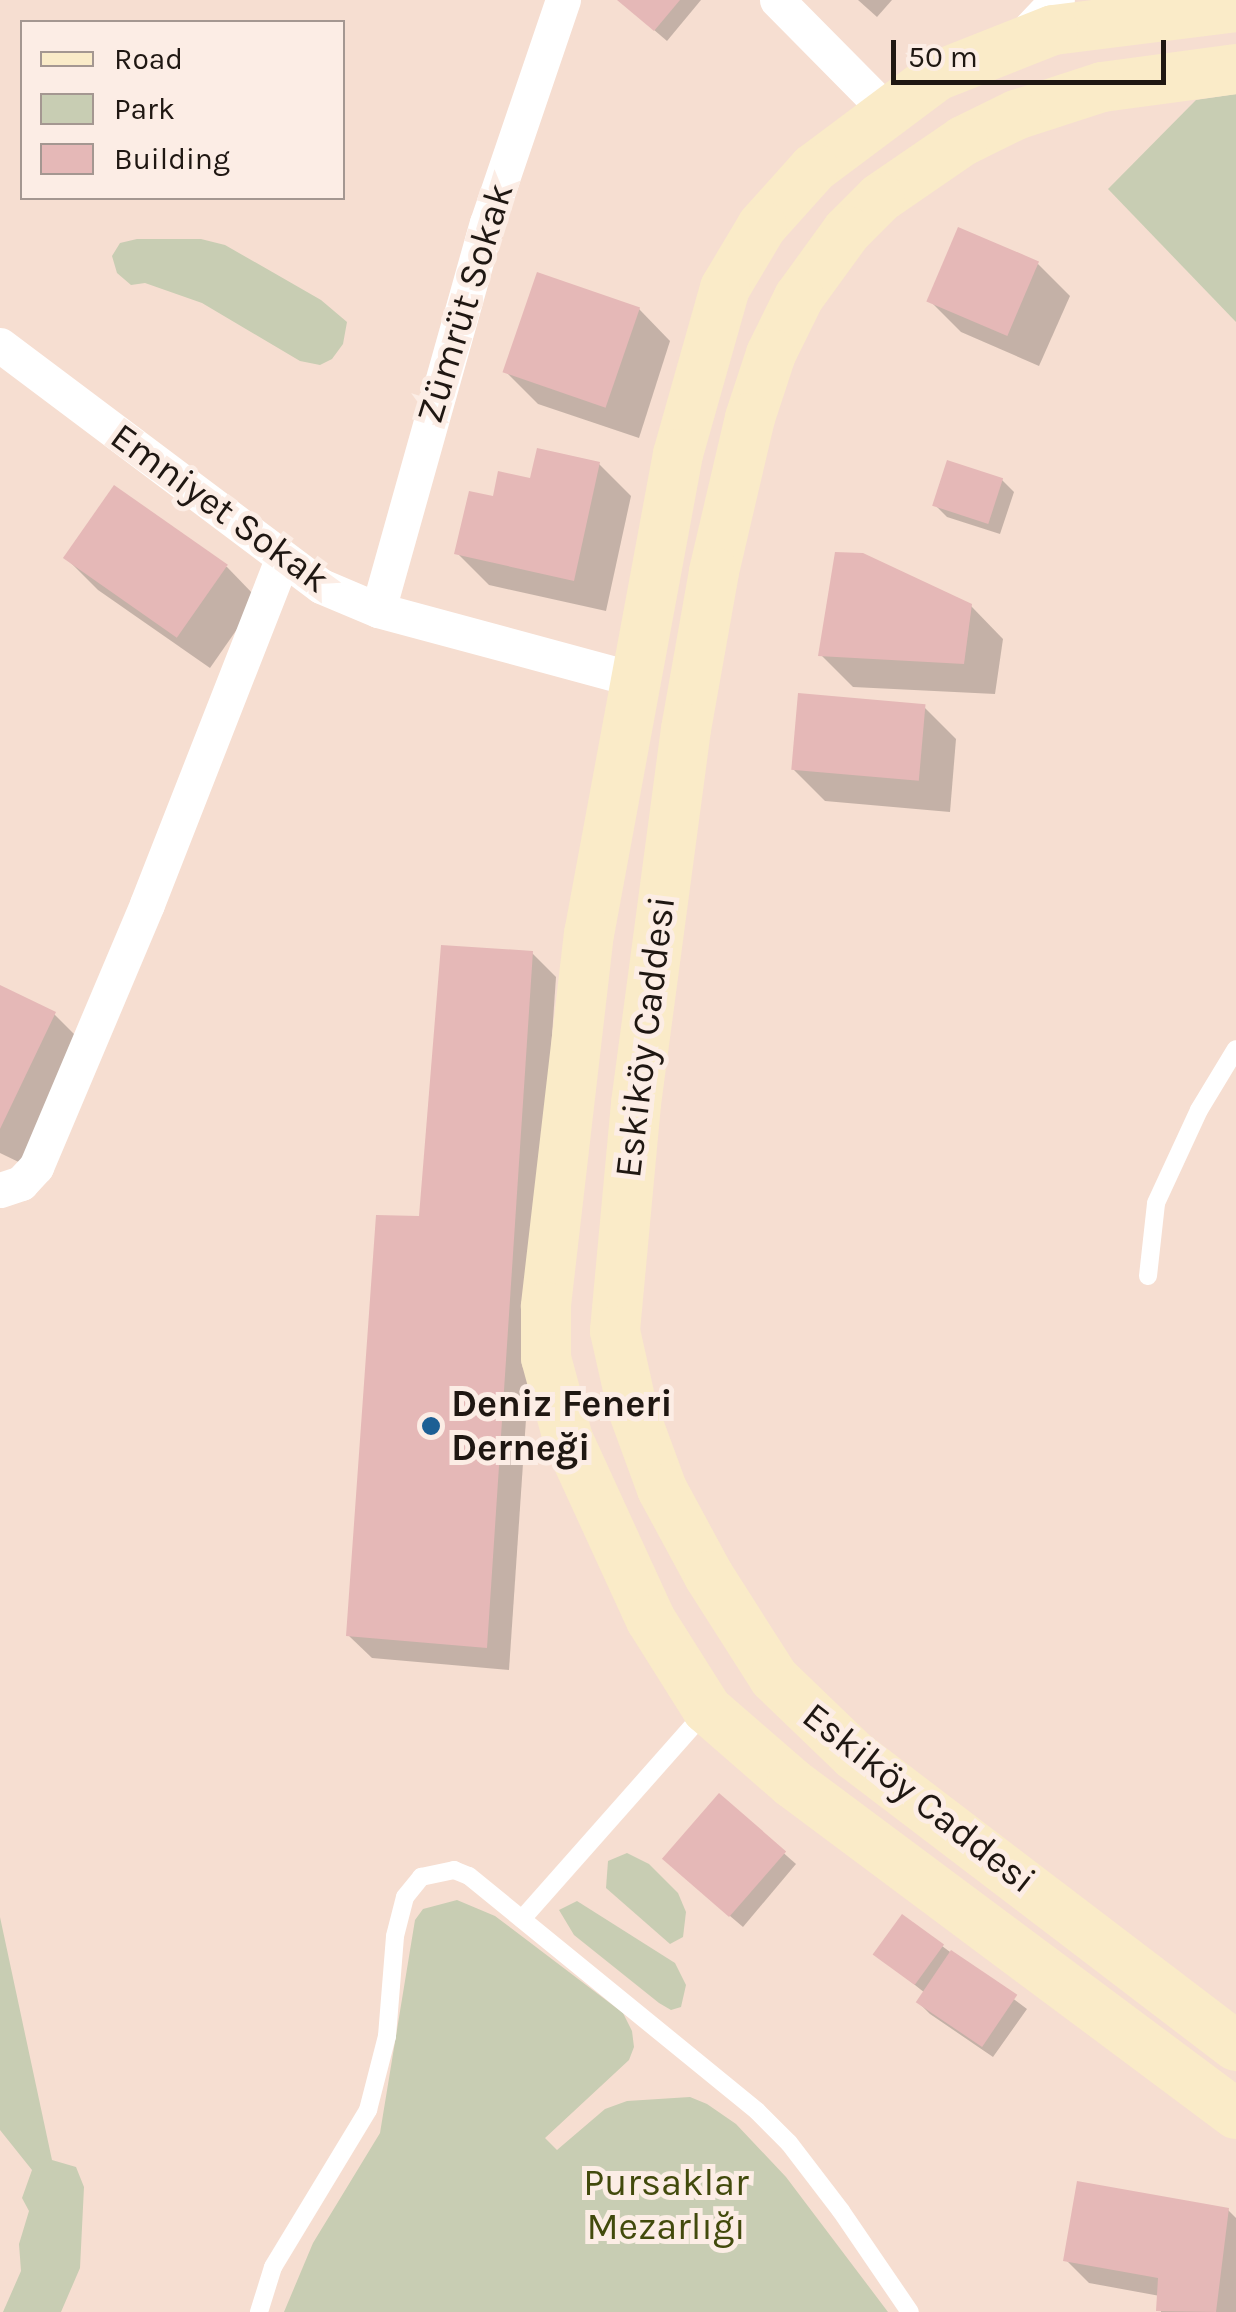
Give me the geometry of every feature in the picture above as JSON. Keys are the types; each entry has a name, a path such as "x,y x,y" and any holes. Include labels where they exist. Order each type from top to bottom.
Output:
{"street":[{"name":"Zümrüt Sokak","path":"378,610 487,224 564,0"},
{"path":"777,0 886,111"},
{"path":"1019,41 1056,0"},
{"path":"1236,7 1096,22 1019,41 937,76 814,168 762,226 725,288 678,454 588,933 552,1232 546,1358 558,1411 592,1496 671,1657 707,1708 792,1782 1236,2114"},
{"name":"Eskiköy Caddesi","path":"1236,69 1102,87 1030,110 962,141 880,198 821,265 791,312 761,384 742,448 686,729 636,1104 615,1331 632,1407 662,1489 709,1576 774,1678 854,1755 1236,2046"},
{"name":"Emniyet Sokak","path":"0,345 321,586 378,610 634,679"},
{"path":"0,1190 21,1183 36,1166 148,904 282,560"}],"lane":[{"path":"1148,1276 1156,1202 1199,1110 1236,1049"},
{"path":"522,1918 707,1708"},
{"path":"259,2312 273,2267 368,2110 387,2036 395,1936 405,1897 421,1877 454,1870 469,1876 722,2078 789,2143 910,2312"}],"green space":[{"path":"1236,94 1236,322 1108,189 1196,100"},
{"path":"137,239 201,239 225,245 321,300 347,322 343,344 332,359 320,365 300,361 202,303 145,283 131,285 117,273 112,256 120,243"},
{"path":"627,1853 649,1864 678,1893 686,1912 683,1937 670,1944 606,1888 608,1861"},
{"name":"Pursaklar Mezarlığı","path":"457,1900 495,1916 623,2013 632,2031 634,2047 629,2060 545,2138 557,2150 605,2109 627,2101 690,2097 707,2104 736,2124 786,2177 888,2312 284,2312 313,2243 380,2133 415,1920 423,1909"},
{"path":"577,1901 675,1963 686,1985 681,2007 671,2010 659,2003 574,1935 559,1910"},
{"path":"0,1917 52,2160 76,2167 84,2187 80,2268 61,2312 3,2312 21,2271 19,2244 29,2211 22,2198 32,2170 0,2130"}],"building":[{"path":"617,0 680,0 654,31"},
{"path":"958,227 1039,261 1007,336 926,302"},
{"path":"537,272 640,307 606,408 502,372"},
{"path":"537,448 600,462 574,581 454,554 469,491 493,496 498,471 530,478"},
{"path":"947,460 1003,478 988,524 932,506"},
{"path":"114,485 228,565 177,638 63,558"},
{"path":"835,552 863,553 972,604 964,664 818,656"},
{"path":"798,693 926,704 919,781 791,770"},
{"name":"Deniz Feneri Derneği","path":"441,945 533,951 487,1648 346,1636 376,1215 419,1216"},
{"path":"0,985 56,1012 0,1129"},
{"path":"719,1793 786,1851 729,1917 662,1859"},
{"path":"902,1914 944,1945 915,1985 873,1954"},
{"path":"951,1950 1017,1995 982,2047 916,2002"},
{"path":"1077,2181 1229,2208 1216,2312 1156,2311 1158,2278 1063,2261"}],"place":[{"name":"Deniz Feneri Derneği","path":"431,1426"}]}
